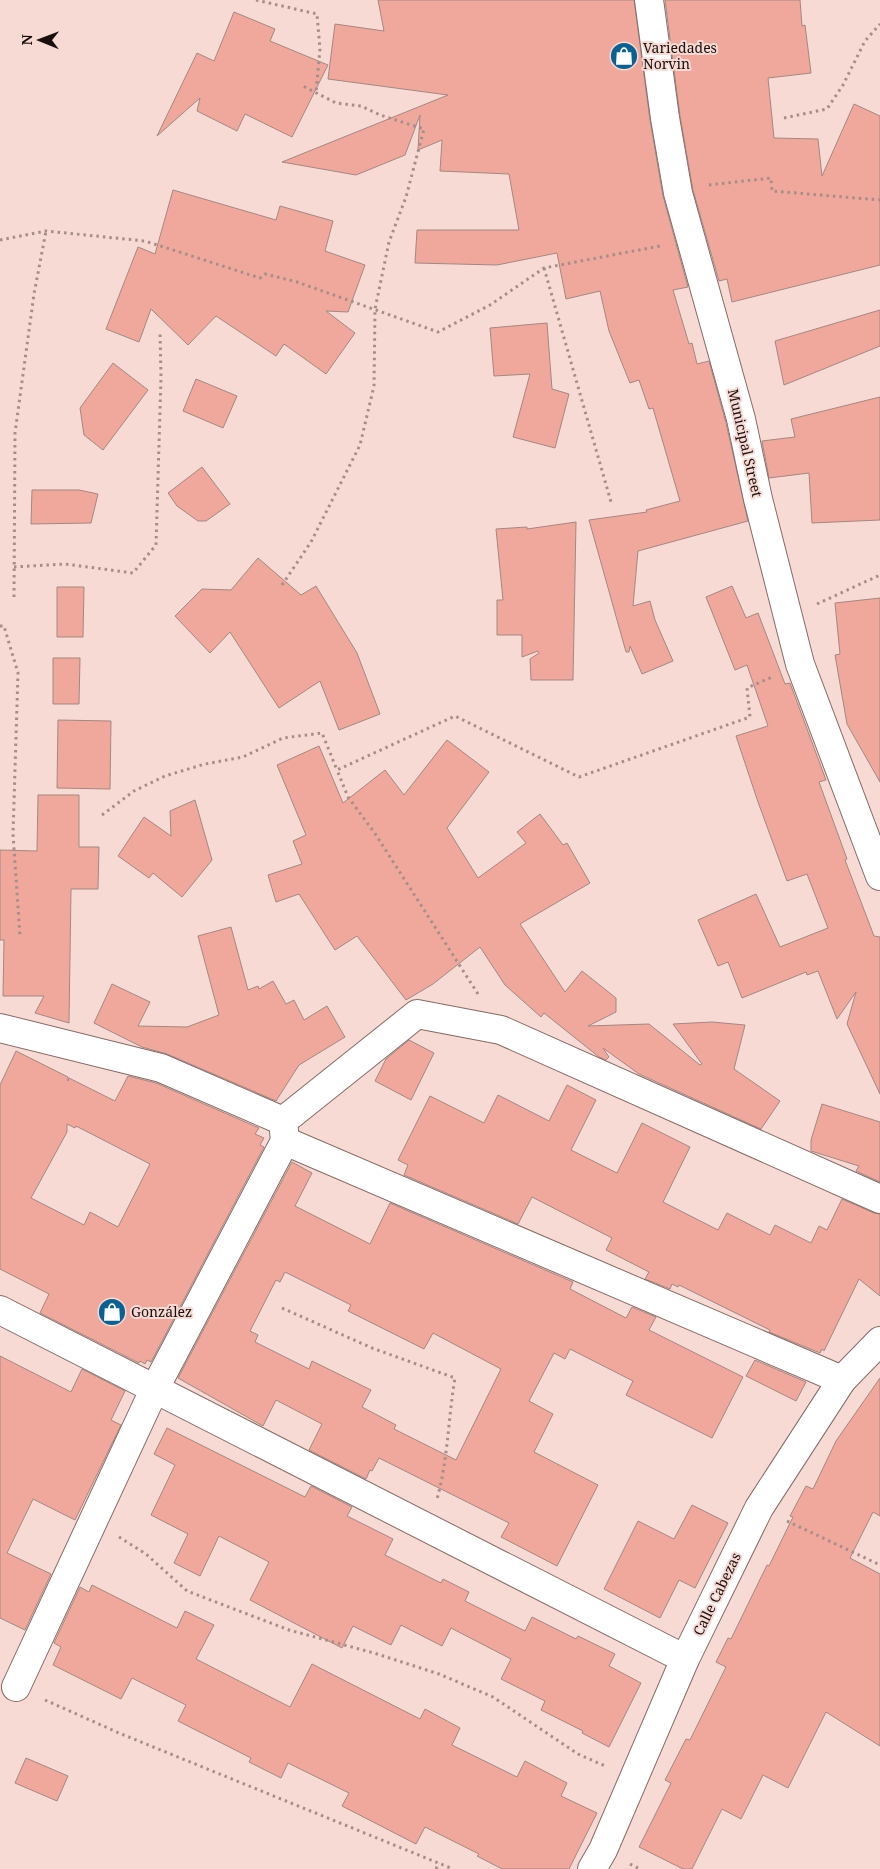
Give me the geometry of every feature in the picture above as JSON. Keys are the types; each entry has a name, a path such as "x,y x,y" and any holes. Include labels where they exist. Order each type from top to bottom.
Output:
{"street":[{"name":"Municipal Street","path":"649,0 665,118 678,193 742,420 758,499 800,664 880,876"},
{"path":"16,1687 154,1390 284,1131 417,1014 501,1030 880,1199"},
{"path":"0,1028 161,1068 284,1131 842,1380"},
{"path":"0,1310 685,1659"},
{"name":"Calle Cabezas","path":"592,1869 603,1850 685,1659 759,1508 842,1380 880,1341"}],"path":[{"path":"256,0 317,14 320,49 316,93"},
{"path":"784,118 827,109 843,85 865,41 880,24"},
{"path":"282,584 311,542 360,445 374,386 376,309 390,242 406,197 424,129 380,115 361,106 336,103 301,85"},
{"path":"678,193 705,185 771,178 772,191 880,200"},
{"path":"14,598 16,433 34,294 46,231"},
{"path":"0,240 46,231 145,241 260,278 265,274 274,275 438,332 490,305 544,268 690,240"},
{"path":"544,268 611,502"},
{"path":"14,567 64,564 133,573 156,545 161,378 160,331"},
{"path":"811,606 880,575"},
{"path":"0,626 4,626 18,673 13,834 20,936"},
{"path":"337,770 456,716 580,777 750,718 747,688 800,664"},
{"path":"102,815 134,791 165,776 204,764 243,757 283,738 322,732 348,797 374,832 501,1030"},
{"path":"282,1308 372,1348 455,1378 443,1479 430,1529"},
{"path":"759,1508 880,1566"},
{"path":"94,1521 146,1554 187,1591 289,1630 374,1653 439,1674 493,1697 578,1754 633,1778"},
{"path":"16,1687 120,1733 454,1869"},
{"path":"436,1869 439,1863"}],"building":[{"path":"378,0 634,0 650,120 663,196 688,287 673,290 689,344 692,343 697,364 709,361 726,423 748,521 638,551 633,606 650,601 655,620 673,661 642,674 630,646 629,652 626,652 589,520 647,512 646,510 680,501 653,408 649,409 639,380 630,383 609,331 600,291 566,299 557,253 497,265 415,263 417,230 519,230 509,174 440,171 442,140 418,150 420,115 405,155 356,175 282,162 448,95 328,79 335,24 384,31"},
{"path":"665,0 800,0 802,26 805,25 811,73 768,78 774,138 818,139 822,176 854,104 880,116 880,265 732,302 727,279 719,281 693,190 680,116"},
{"path":"234,12 275,29 270,41 328,65 292,137 245,114 237,131 197,111 200,98 157,136 197,53 214,61"},
{"path":"173,190 276,220 280,206 333,221 325,251 365,265 348,312 326,311 355,333 326,374 284,344 276,356 216,316 188,345 151,309 139,342 106,329 138,247 155,254"},
{"path":"880,310 880,346 784,385 775,341"},
{"path":"547,323 552,389 569,394 555,448 513,437 530,374 494,376 490,328"},
{"path":"113,363 148,390 103,450 84,435 80,408"},
{"path":"196,379 237,396 223,428 183,411"},
{"path":"880,397 880,520 812,523 809,473 769,478 762,441 795,437 791,419"},
{"path":"202,467 230,504 206,521 198,521 177,506 168,493"},
{"path":"32,490 79,490 98,494 91,523 31,524"},
{"path":"576,522 573,680 531,680 530,659 539,653 538,651 522,657 522,635 497,635 497,600 503,600 496,529 527,527 527,529"},
{"path":"258,558 301,595 316,586 357,653 380,714 339,730 320,681 279,708 230,632 210,653 175,616 202,589 231,590"},
{"path":"732,586 746,618 758,613 785,684 790,683 826,780 819,782 847,859 845,860 874,936 880,937 880,1094 847,1024 856,992 837,1019 818,971 807,975 806,972 742,998 728,962 718,966 698,920 756,894 780,947 828,928 807,874 787,881 736,736 768,726 747,665 735,670 706,597"},
{"path":"57,587 84,587 83,637 57,637"},
{"path":"880,598 880,782 847,724 835,655 840,654 835,603"},
{"path":"53,658 80,658 79,704 53,704"},
{"path":"58,720 111,721 110,789 57,788"},
{"path":"447,740 489,772 447,828 478,878 526,843 517,832 540,814 563,845 567,843 590,883 520,924 565,992 582,971 616,998 616,1012 588,1026 649,1024 700,1065 702,1064 673,1024 712,1022 745,1025 734,1069 780,1101 761,1129 639,1074 603,1048 609,1057 606,1060 599,1057 544,1013 541,1017 505,985 480,947 433,984 406,1000 357,936 335,950 299,894 276,902 268,875 302,864 293,841 306,835 277,765 319,746 343,803 385,770 404,795"},
{"path":"38,795 79,795 79,847 99,847 98,889 71,889 69,1023 35,1013 44,996 3,996 4,940 0,940 0,850 37,851"},
{"path":"195,800 212,860 182,897 153,873 149,878 118,856 144,817 171,836 170,811"},
{"path":"231,927 248,990 258,986 259,989 273,981 286,1004 294,1000 304,1020 327,1006 345,1037 299,1065 276,1101 167,1054 142,1047 94,1023 112,984 150,1002 138,1026 187,1027 219,1015 198,936"},
{"path":"409,1040 434,1053 411,1100 375,1081 386,1059"},
{"path":"16,1051 68,1077 68,1081 69,1078 115,1101 128,1076 156,1083 259,1128 255,1134 264,1138 260,1145 264,1147 151,1362 147,1360 145,1364 140,1361 139,1363 40,1313 49,1294 0,1269 0,1085","holes":["67,1124 75,1128 76,1126 150,1164 118,1227 90,1212 84,1225 31,1198 67,1132"]},
{"path":"567,1085 596,1100 571,1150 617,1173 642,1123 690,1147 663,1202 718,1230 727,1213 770,1235 775,1225 811,1243 819,1226 827,1230 842,1199 880,1214 880,1296 859,1279 824,1351 822,1349 820,1353 769,1332 770,1330 679,1285 678,1287 672,1284 670,1289 645,1279 649,1272 606,1250 612,1238 532,1197 518,1224 404,1175 408,1165 398,1160 430,1096 484,1123 498,1095 549,1121"},
{"path":"822,1104 880,1122 880,1182 856,1171 859,1166 811,1151 811,1140"},
{"path":"292,1162 312,1173 295,1206 370,1244 390,1203 573,1282 570,1289 626,1318 632,1307 656,1317 649,1330 743,1377 712,1438 626,1395 633,1381 570,1349 565,1359 554,1353 529,1401 553,1414 534,1452 598,1485 557,1566 501,1537 509,1523 379,1458 366,1479 309,1450 322,1424 276,1400 263,1426 178,1378","holes":["285,1272 351,1305 348,1311 424,1349 433,1333 501,1369 456,1460 394,1429 396,1425 362,1407 371,1390 312,1361 309,1369 255,1342 258,1335 250,1331 276,1280 280,1282"]},
{"path":"0,1356 71,1392 82,1369 125,1391 111,1420 121,1425 75,1520 33,1499 7,1553 51,1574 25,1630 0,1618"},
{"path":"755,1360 806,1382 796,1401 746,1376"},
{"path":"880,1378 880,1516 873,1512 850,1558 880,1574 880,1746 826,1712 788,1788 763,1775 741,1819 722,1809 692,1869 683,1869 639,1847 671,1783 665,1780 686,1739 690,1740 726,1667 716,1662 728,1638 731,1639 767,1565 769,1566 793,1517 790,1516 806,1486 813,1489 836,1441"},
{"path":"167,1428 305,1497 311,1486 352,1507 347,1516 393,1539 385,1555 441,1583 443,1579 469,1592 465,1601 525,1631 532,1617 576,1639 578,1636 615,1654 609,1666 641,1683 609,1747 582,1733 583,1731 541,1710 545,1701 501,1679 511,1659 451,1628 442,1646 401,1625 391,1645 353,1626 342,1648 250,1600 269,1562 219,1536 200,1576 174,1563 188,1534 151,1515 175,1465 154,1454"},
{"path":"692,1505 728,1523 695,1588 679,1580 660,1618 604,1589 638,1521 674,1539"},
{"path":"92,1585 177,1628 185,1611 214,1625 196,1659 290,1707 312,1664 420,1719 425,1709 460,1728 452,1745 517,1777 525,1761 567,1783 561,1796 597,1813 569,1869 502,1869 477,1856 479,1854 425,1827 416,1844 342,1806 349,1793 288,1763 281,1778 249,1762 251,1758 178,1721 186,1705 132,1678 121,1699 53,1665 61,1647 54,1643 80,1587 89,1592"},
{"path":"26,1758 68,1776 57,1801 15,1783"}],"place":[{"name":"Variedades Norvin","path":"624,56"},
{"name":"González","path":"112,1312"}]}
